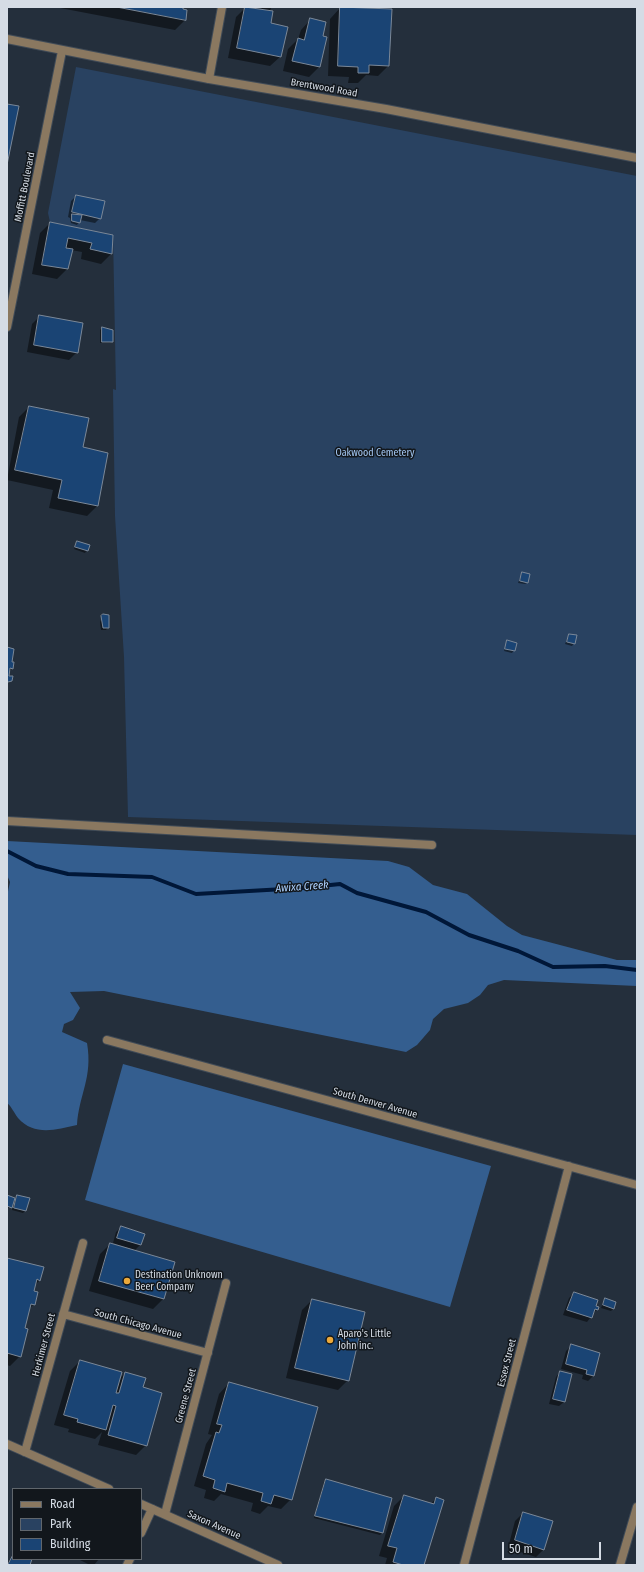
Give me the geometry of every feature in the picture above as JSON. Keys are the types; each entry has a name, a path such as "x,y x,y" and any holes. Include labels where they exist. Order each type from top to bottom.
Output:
{"street":[{"path":"209,79 222,7"},
{"name":"Brentwood Road","path":"7,39 209,79 386,109 637,158"},
{"name":"Moffitt Boulevard","path":"7,327 62,51"},
{"path":"7,821 432,845"},
{"name":"South Denver Avenue","path":"107,1040 637,1185"},
{"name":"Essex Street","path":"464,1565 568,1166"},
{"name":"Herkimer Street","path":"25,1452 83,1243"},
{"name":"Greene Street","path":"165,1514 226,1283"},
{"name":"South Chicago Avenue","path":"63,1314 208,1353"},
{"path":"7,1444 107,1488"},
{"name":"Saxon Avenue","path":"142,1504 278,1565"},
{"path":"620,1565 637,1507"},
{"path":"142,1531 152,1509"}],"green space":[{"name":"Oakwood Cemetery","path":"76,67 637,176 637,835 128,817 124,657 115,516 113,389 116,390 113,235 50,222 48,213"}],"shaded area":[{"path":"7,841 388,861 409,867 433,885 467,894 507,926 522,935 617,960 637,960 637,986 504,980 488,985 480,995 468,1003 444,1009 433,1019 430,1030 417,1045 406,1052 104,991 70,992 80,1008 73,1020 64,1024 62,1032 87,1043 88,1055 87,1076 80,1104 77,1125 53,1130 38,1129 24,1124 7,1103 7,896 10,882 7,875"},
{"path":"123,1064 491,1166 450,1307 85,1200"}],"building":[{"path":"117,7 183,7 183,9 187,10 186,20"},
{"path":"245,7 273,11 271,23 288,27 281,57 237,48"},
{"path":"340,7 392,9 389,66 369,65 369,73 358,73 358,67 338,66"},
{"path":"310,18 326,22 323,36 327,37 320,67 292,61 298,38 304,40"},
{"path":"7,104 19,106 7,165"},
{"path":"76,195 105,201 101,219 72,212"},
{"path":"72,214 82,215 80,223 72,221"},
{"path":"50,222 113,235 112,254 90,249 92,243 68,238 66,248 73,249 68,269 42,265"},
{"path":"39,315 83,323 78,353 34,345"},
{"path":"102,327 113,330 113,342 102,342"},
{"path":"29,406 89,418 83,447 108,453 98,506 58,498 62,480 15,470"},
{"path":"77,541 90,545 88,551 75,547"},
{"path":"522,572 530,574 528,583 520,581"},
{"path":"103,614 109,615 109,628 103,628 101,616"},
{"path":"569,634 577,635 575,644 567,642"},
{"path":"507,640 517,643 515,651 505,649"},
{"path":"7,647 14,649 12,662 14,662 13,669 10,668 9,676 13,676 12,681 8,682"},
{"path":"7,1195 15,1198 12,1208 7,1206"},
{"path":"17,1195 30,1198 26,1211 14,1208"},
{"path":"121,1226 145,1234 141,1245 117,1238"},
{"path":"110,1243 175,1262 164,1299 99,1281"},
{"path":"7,1258 44,1267 40,1281 37,1279 34,1291 38,1292 35,1305 31,1304 25,1328 28,1329 21,1357 7,1353"},
{"path":"574,1292 598,1300 596,1306 599,1307 598,1310 595,1309 592,1318 567,1310"},
{"path":"605,1298 616,1302 614,1309 603,1305"},
{"name":"Aparo's Little John inc.","path":"312,1299 365,1312 349,1381 295,1368"},
{"path":"571,1344 600,1353 594,1376 586,1374 587,1370 566,1364"},
{"path":"80,1360 122,1372 116,1393 119,1393 125,1372 146,1378 143,1387 162,1393 147,1446 108,1435 116,1406 113,1405 106,1430 77,1422 78,1419 64,1415"},
{"path":"560,1371 572,1374 565,1402 553,1399"},
{"path":"229,1382 318,1407 292,1500 274,1495 271,1504 261,1501 263,1493 227,1483 225,1492 213,1488 215,1480 203,1476 216,1432 219,1433 222,1425 217,1424"},
{"path":"326,1479 392,1498 383,1533 315,1516"},
{"path":"404,1495 434,1504 436,1497 444,1500 424,1565 403,1565 393,1562 397,1548 388,1546"},
{"path":"523,1512 553,1521 544,1550 515,1540"},
{"path":"12,1557 12,1560 32,1560 30,1565 8,1565"}],"waterway":[{"name":"Awixa Creek","path":"7,851 36,866 68,874 152,877 196,894 302,888 340,884 357,893 426,912 469,935 518,951 553,967 605,966 637,970"}],"place":[{"name":"Destination Unknown Beer Company","path":"127,1281"},
{"name":"Aparo's Little John inc.","path":"330,1340"}]}
